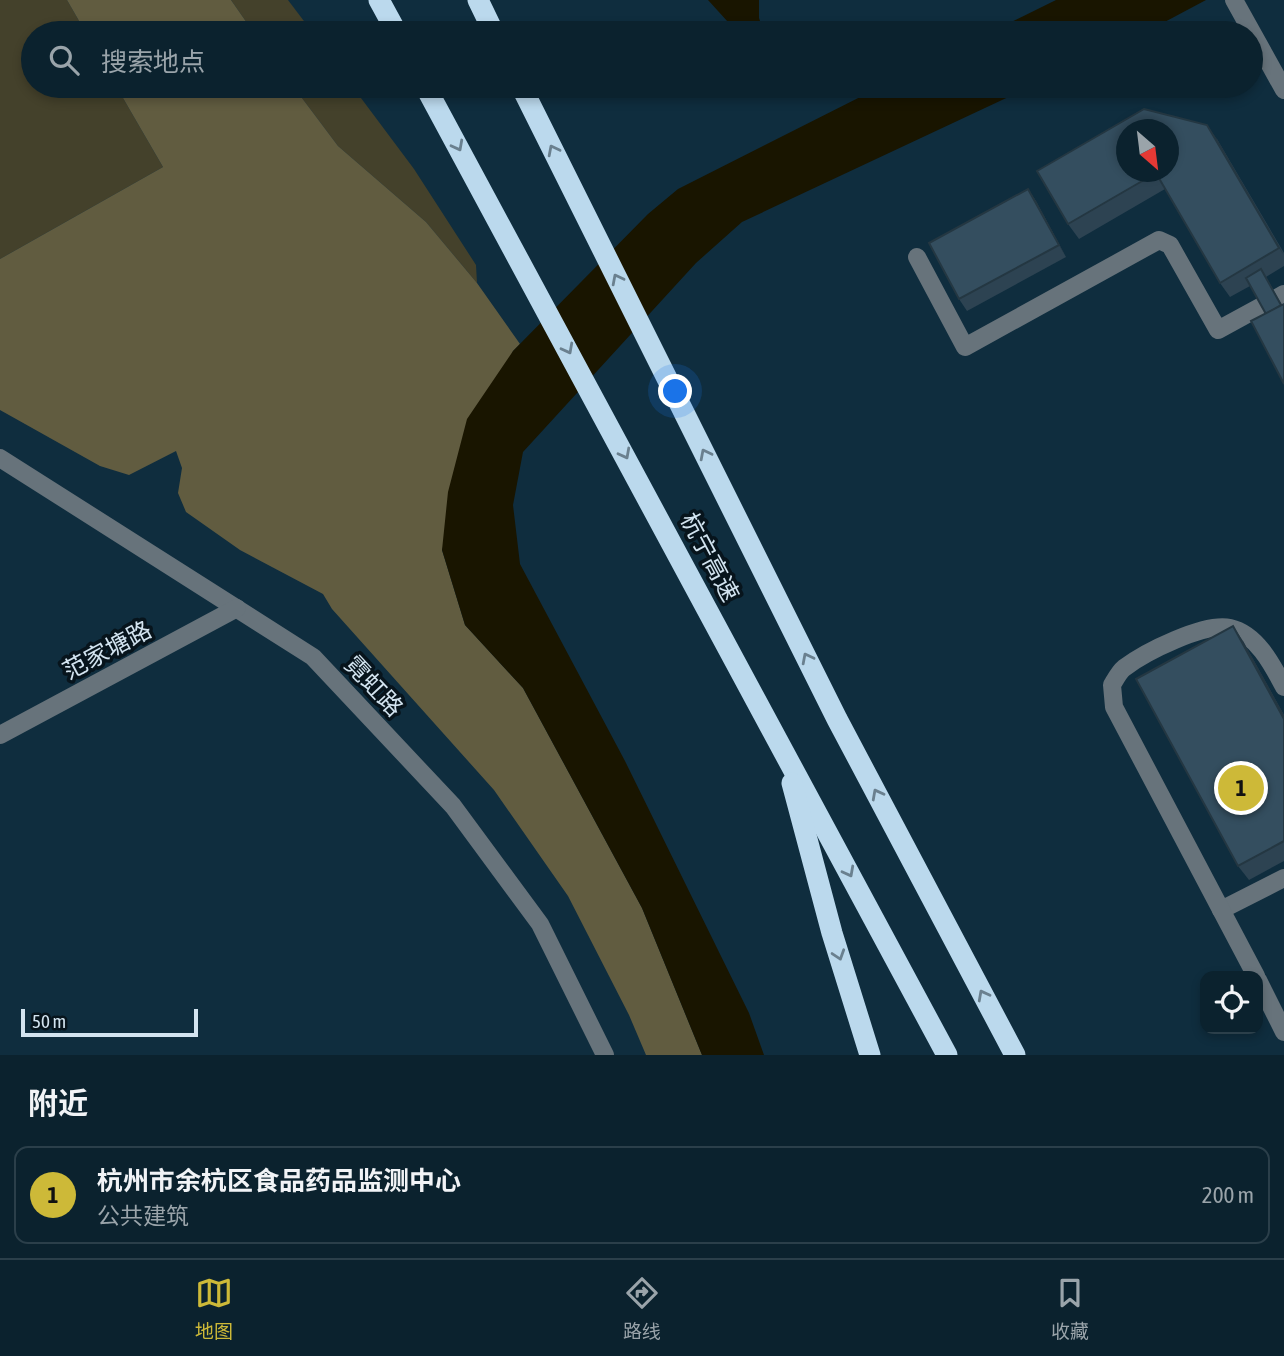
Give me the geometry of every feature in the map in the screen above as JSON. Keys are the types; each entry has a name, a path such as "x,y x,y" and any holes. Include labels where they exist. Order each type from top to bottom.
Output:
{"highway":[{"path":"379,0 390,21"},
{"path":"478,0 488,21"},
{"name":"杭宁高速","path":"432,98 947,1055"},
{"name":"杭宁高速","path":"527,98 837,719 1015,1055"},
{"path":"783,747 832,933 870,1055"}],"street":[{"path":"1234,0 1246,21"},
{"path":"1263,52 1284,90"},
{"path":"917,257 965,347 1159,240 1170,245 1218,330 1284,294"},
{"name":"霓虹路","path":"0,458 313,657 453,806 540,924 605,1055"},
{"name":"范家塘路","path":"0,735 237,608"},
{"path":"1253,971 1114,707 1112,685 1122,668 1193,632 1230,628 1252,640 1271,663 1284,687"},
{"path":"1222,910 1284,878"},
{"path":"1263,990 1284,1032"}],"shaded area":[{"path":"0,0 67,0 79,21 21,21 21,98 123,98 163,167 0,259"},
{"path":"67,0 231,0 246,21 79,21"},
{"path":"231,0 288,0 304,21 246,21"},
{"path":"708,0 759,0 760,21 727,21"},
{"path":"1056,0 1206,0 1167,21 1013,21"},
{"path":"123,98 302,98 338,146 426,222 477,283 520,344 513,351 442,550 465,625 523,688 642,908 702,1055 646,1055 629,1015 568,896 494,790 332,609 323,594 240,550 186,512 178,493 182,468 176,451 129,475 100,466 0,410 0,259 163,167"},
{"path":"302,98 361,98 414,169 476,265 477,283 426,222 338,146"},
{"path":"858,98 1006,98 742,222 696,263 523,452 513,505 520,564 625,761 749,1013 764,1055 702,1055 642,908 523,688 465,625 442,550 448,492 467,419 513,351 648,214 678,189"}],"building":[{"path":"1144,109 1207,125 1279,248 1220,283 1161,182 1179,182 1179,119 1127,119"},
{"path":"1116,125 1116,182 1140,182 1068,224 1037,171"},
{"path":"1028,189 1059,245 959,299 929,243"},
{"path":"1261,269 1281,305 1266,314 1246,278"},
{"path":"1284,304 1284,384 1251,321"},
{"path":"1233,626 1284,719 1284,841 1238,866 1136,679"}],"place":[{"name":"杭州市余杭区食品药品监测中心","path":"1241,788"}]}
